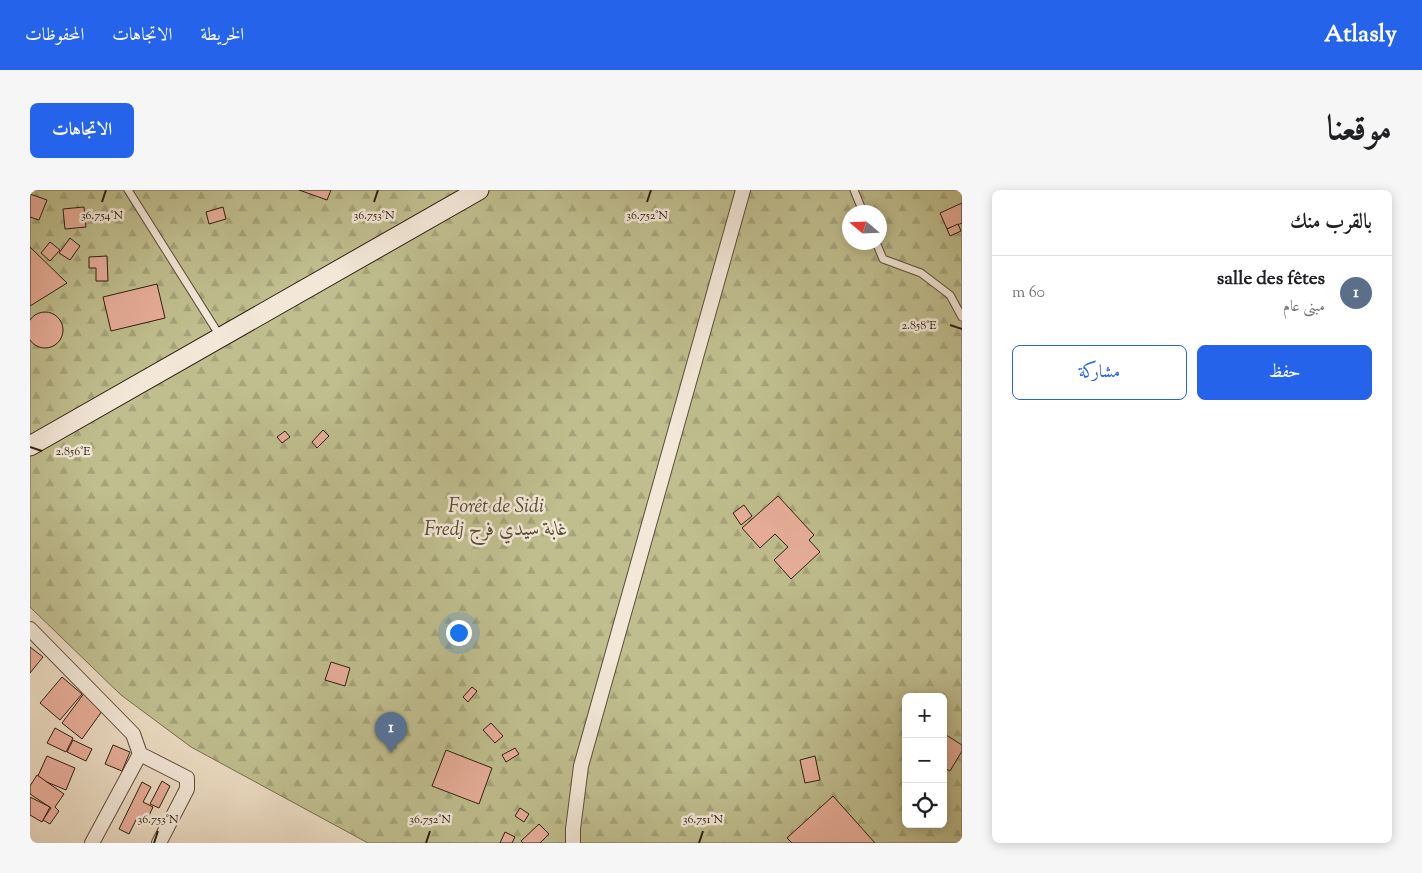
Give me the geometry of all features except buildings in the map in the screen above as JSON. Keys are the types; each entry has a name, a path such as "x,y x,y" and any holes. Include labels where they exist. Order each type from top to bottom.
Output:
{"main road":[{"path":"30,446 479,190"}],"street":[{"path":"573,843 581,766 743,190"},
{"path":"30,629 133,734 140,754 187,778 187,789 159,843"},
{"path":"92,843 140,754"}],"lane":[{"path":"128,190 220,337"},
{"path":"854,190 860,205"},
{"path":"879,250 883,259 921,274 950,294 962,317"}],"green space":[{"name":"Forêt de Sidi Fredj غابة سيدي فرج","path":"30,190 962,190 962,843 368,843 191,747 121,695 30,607"}],"place":[{"name":"salle des fêtes","path":"391,753"}]}
